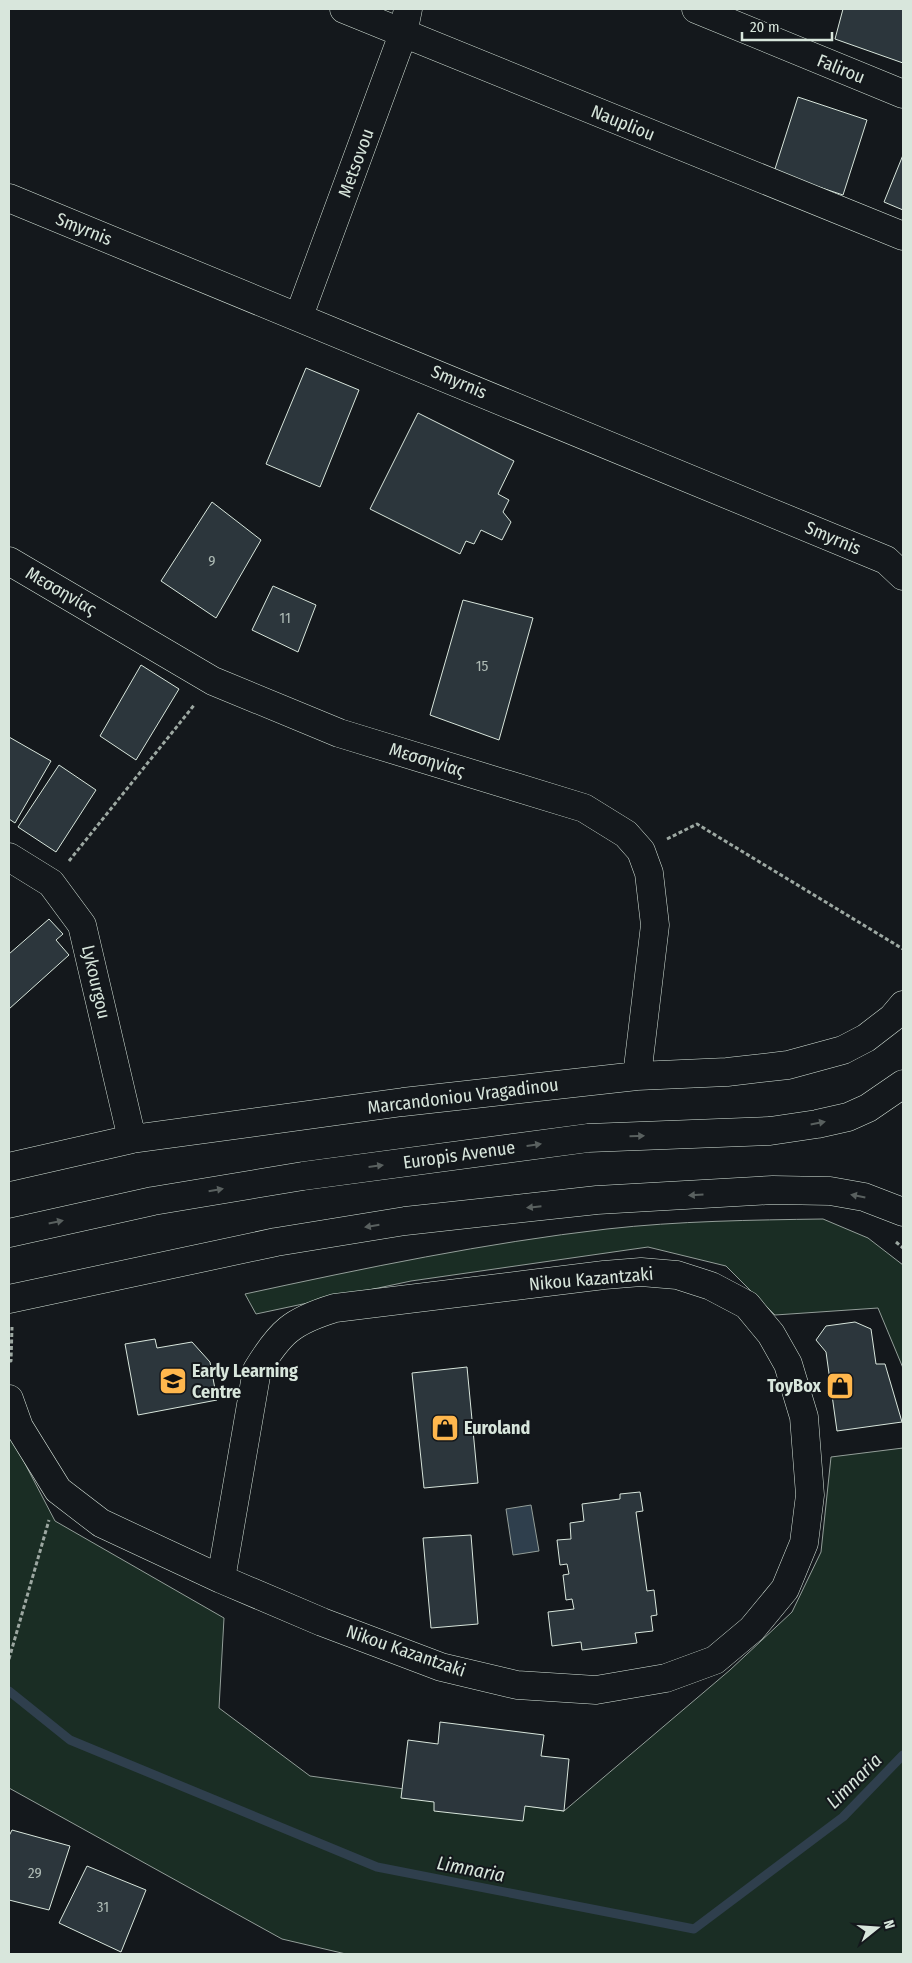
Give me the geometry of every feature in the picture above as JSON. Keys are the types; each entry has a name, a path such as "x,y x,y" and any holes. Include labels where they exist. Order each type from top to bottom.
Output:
{"main road":[{"name":"Naupliou","path":"344,9 406,21 903,236"},
{"name":"Falirou","path":"696,9 903,94"},
{"name":"Metsovou","path":"299,316 406,21"},
{"name":"Smyrnis","path":"9,198 299,316 886,560 903,576"},
{"name":"Μεσσηνίας","path":"9,561 213,681 339,733 584,808 626,834 641,851 649,873 654,925 636,1076"},
{"name":"Lykourgou","path":"9,857 52,883 82,925 132,1139"},
{"name":"Marcandoniou Vragadinou","path":"9,1167 132,1139 404,1102 636,1076 727,1072 780,1066 843,1050 866,1038 886,1023 903,1005"},
{"name":"Europis Avenue","path":"9,1233 153,1201 303,1176 588,1138 770,1131 817,1124 848,1117 868,1108 903,1084"},
{"path":"9,1298 276,1242 405,1221 597,1200 773,1190 830,1191 864,1197 903,1212"},
{"name":"Nikou Kazantzaki","path":"9,1399 19,1428 58,1490 100,1523 221,1579 322,1622 441,1667 518,1685 596,1690 666,1678 715,1660 752,1629 785,1589 804,1543 810,1495 804,1417 797,1387 788,1364 771,1334 747,1305 711,1286 678,1275 641,1272 604,1275 335,1308 309,1316 289,1328 272,1344 257,1370 221,1579"}],"path":[{"path":"52,883 213,681"},
{"path":"641,851 697,824 903,949"},
{"path":"9,1659 58,1490"}],"green space":[{"path":"823,1219 868,1238 903,1265 903,1368 878,1308 775,1315 726,1266 648,1247 411,1281 256,1314 245,1294 425,1257 516,1241 607,1229 742,1220"},
{"path":"9,1433 55,1521 224,1618 219,1708 310,1776 564,1811 730,1670 792,1612 821,1552 831,1457 903,1448 903,1954 346,1954 282,1939 9,1788"}],"water":[{"path":"531,1505 539,1551 513,1555 506,1509"}],"building":[{"path":"843,9 903,9 903,63 835,39"},
{"path":"798,97 867,120 843,195 774,172"},
{"path":"903,155 903,210 884,202"},
{"path":"306,368 359,390 320,487 266,464"},
{"path":"418,413 514,461 498,494 509,500 503,512 511,522 502,540 481,530 474,544 466,541 460,554 370,509"},
{"path":"212,502 261,540 216,618 161,581"},
{"path":"273,586 316,605 298,652 252,630"},
{"path":"463,600 533,618 499,740 430,715"},
{"path":"141,665 179,689 136,760 100,736"},
{"path":"9,737 51,761 15,823 9,819"},
{"path":"59,765 96,790 56,852 18,827"},
{"path":"49,919 63,934 56,940 69,955 9,1009 9,954"},
{"path":"855,1322 871,1329 876,1364 885,1364 902,1422 837,1431 826,1352 816,1340 826,1326"},
{"name":"Early Learning Centre","path":"155,1339 157,1348 192,1342 210,1362 217,1400 138,1415 125,1344"},
{"name":"Euroland","path":"467,1367 478,1483 424,1488 412,1373"},
{"path":"640,1492 643,1511 636,1512 647,1591 654,1590 657,1615 651,1616 653,1631 635,1633 637,1643 582,1650 581,1642 552,1646 548,1612 574,1609 572,1599 566,1600 563,1575 569,1574 567,1564 560,1565 557,1540 571,1539 570,1523 584,1521 582,1504 620,1499 620,1494"},
{"path":"471,1535 478,1624 431,1628 423,1538"},
{"path":"440,1722 544,1735 541,1756 569,1759 564,1811 525,1806 523,1821 434,1811 434,1802 401,1798 408,1740 438,1744"},
{"path":"12,1830 70,1846 49,1910 9,1900 9,1836"},
{"path":"87,1866 146,1890 121,1952 59,1923"}],"waterway":[{"name":"Limnaria","path":"9,1691 70,1740 377,1867 694,1929 843,1817 903,1755"}],"place":[{"name":"Early Learning Centre","path":"173,1381"},
{"name":"ToyBox","path":"840,1386"},
{"name":"Euroland","path":"445,1428"}]}
